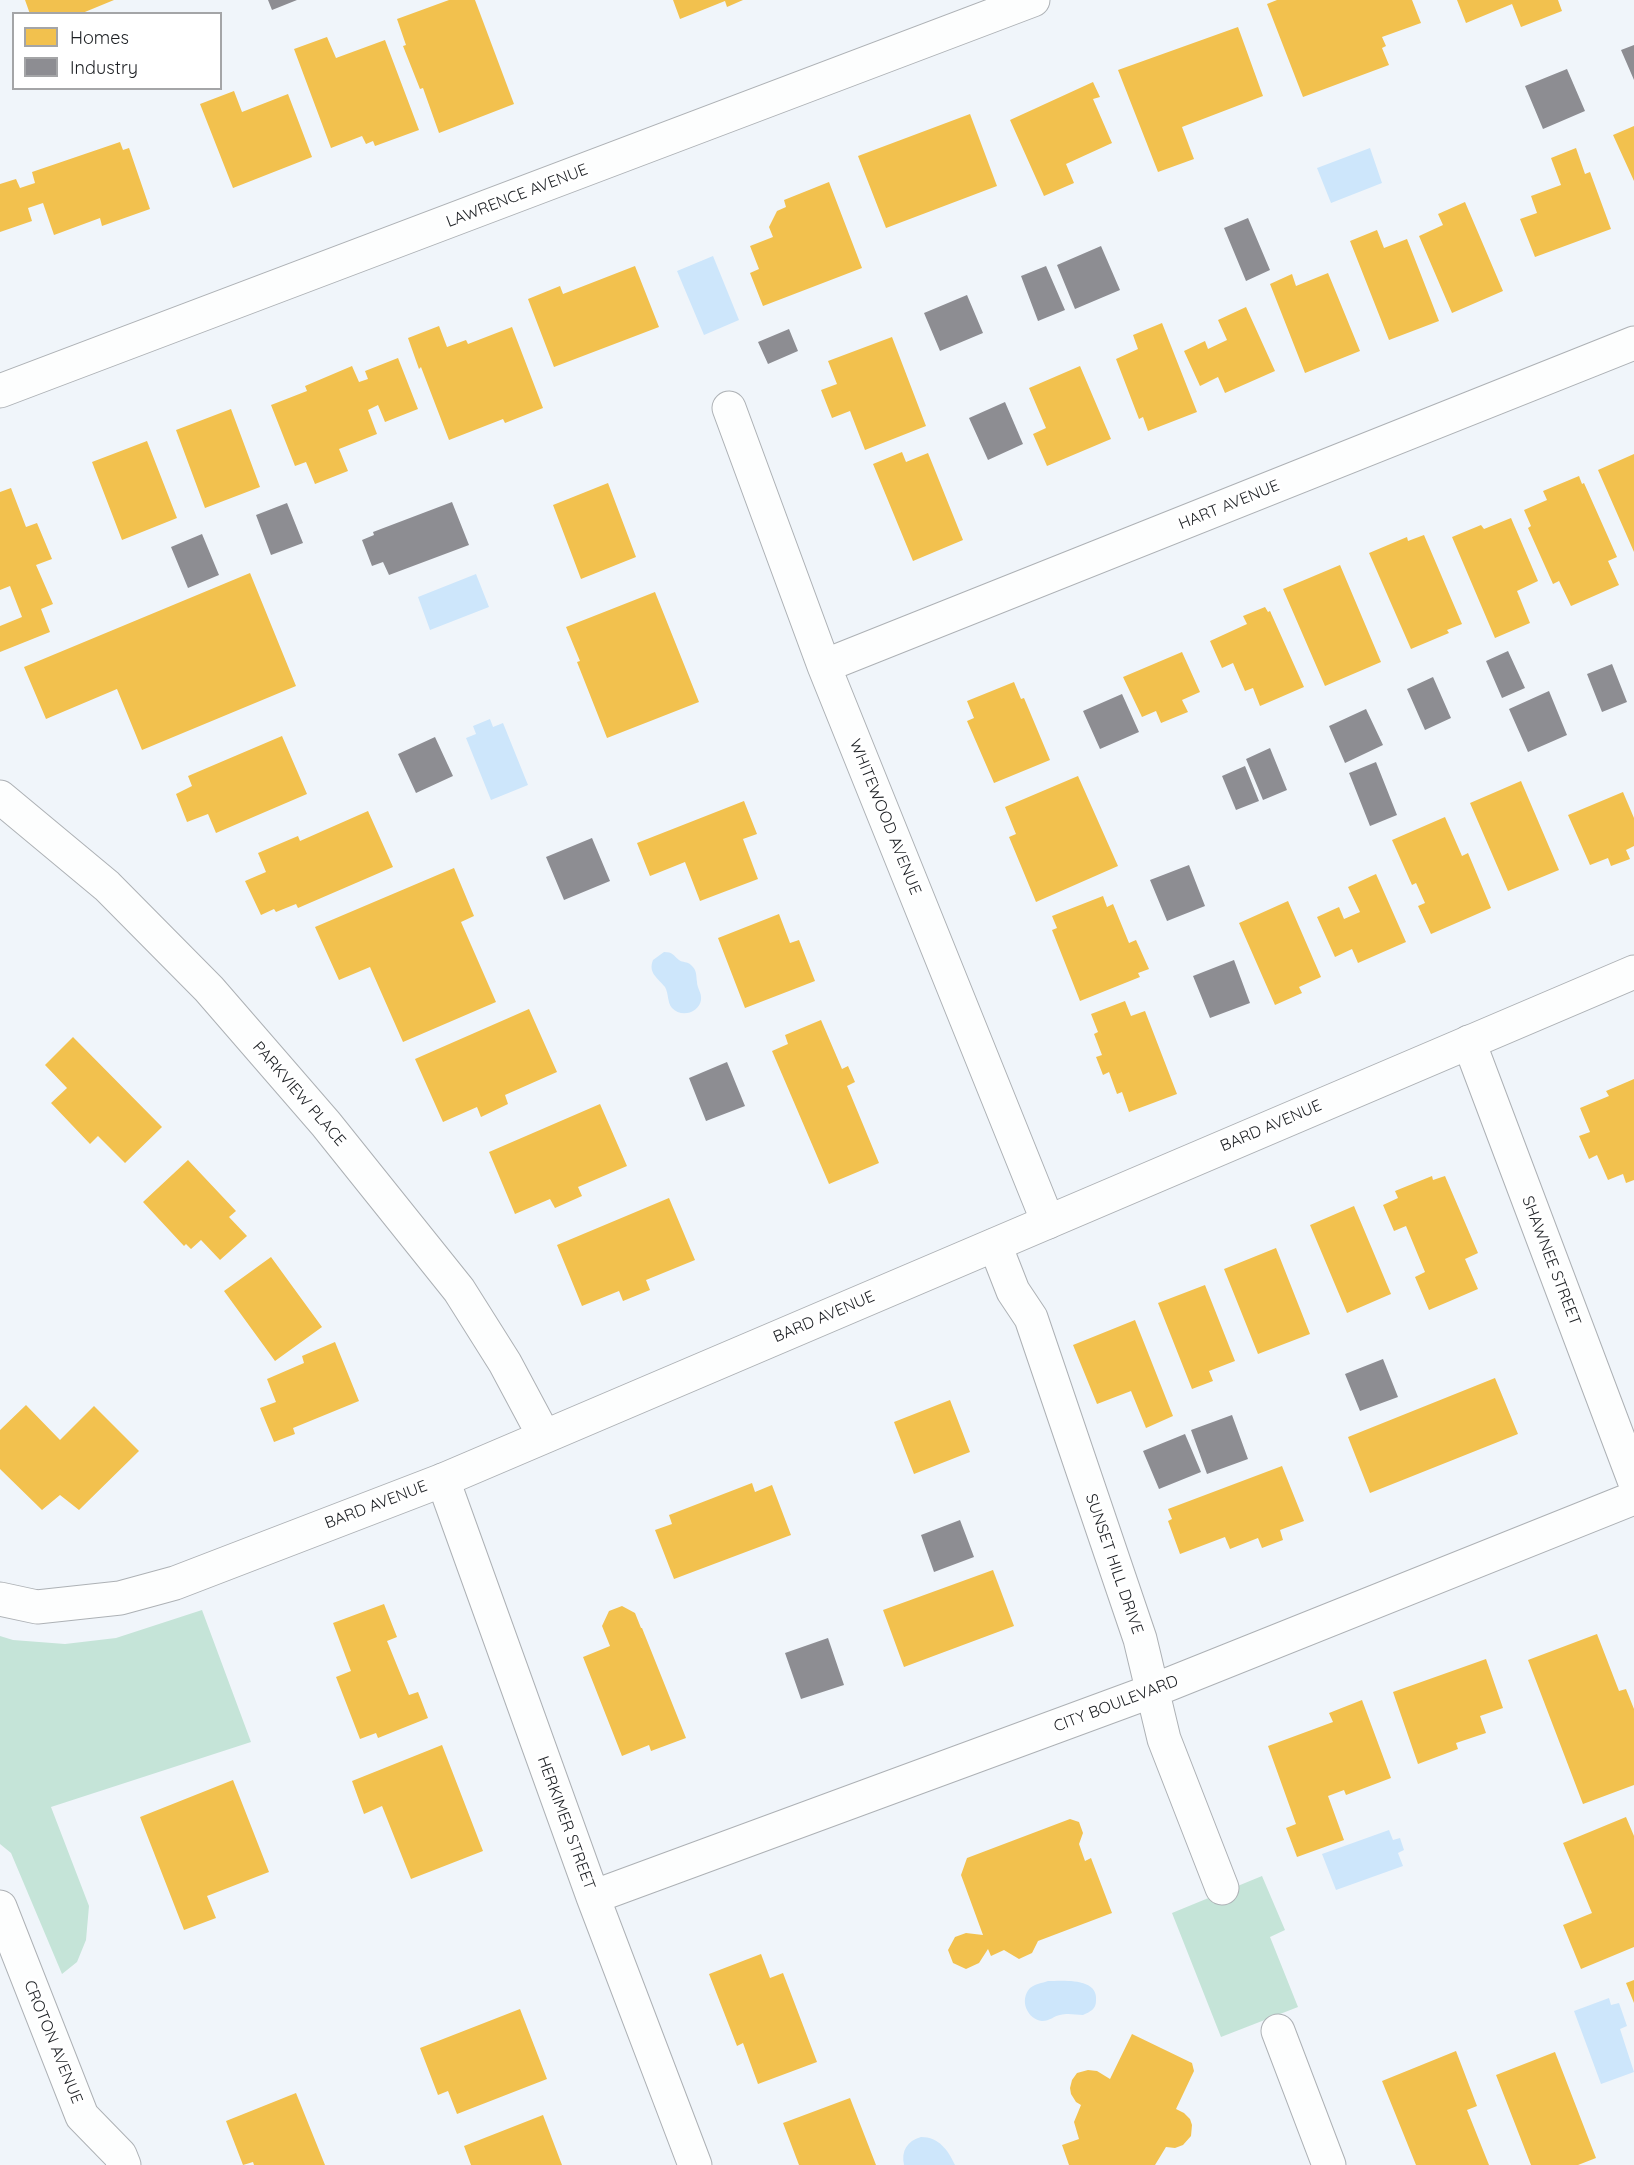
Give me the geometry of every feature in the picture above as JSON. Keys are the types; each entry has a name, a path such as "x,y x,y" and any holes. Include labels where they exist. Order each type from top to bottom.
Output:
{"street":[{"name":"LAWRENCE AVENUE","path":"0,391 1033,0"},
{"name":"HART AVENUE","path":"824,666 1634,343"},
{"name":"WHITEWOOD AVENUE","path":"729,408 824,666 1048,1222"},
{"name":"PARKVIEW PLACE","path":"0,797 107,886 209,989 326,1124 459,1290 505,1363 544,1436"},
{"name":"BARD AVENUE","path":"0,1599 37,1607 120,1598 175,1583 443,1480 1634,972"},
{"name":"SHAWNEE STREET","path":"1469,1041 1634,1480"},
{"name":"SUNSET HILL DRIVE","path":"994,1245 1013,1291 1031,1318 1140,1639 1164,1739 1222,1888"},
{"name":"HERKIMER STREET","path":"443,1480 593,1897 695,2165"},
{"name":"CITY BOULEVARD","path":"593,1897 1152,1691 1634,1498"},
{"name":"CROTON AVENUE","path":"0,1907 82,2116 120,2155 124,2165"},
{"path":"1278,2031 1329,2165"}],"green space":[{"path":"202,1610 251,1742 51,1807 89,1906 86,1940 77,1962 62,1974 11,1853 0,1844 0,1636 13,1640 65,1644 116,1638"},
{"path":"1262,1876 1285,1930 1270,1937 1298,2007 1221,2037 1172,1913"}],"water":[{"path":"1370,148 1382,183 1331,203 1317,168"},
{"path":"713,256 739,320 704,335 677,271"},
{"path":"476,574 489,607 430,630 418,597"},
{"path":"490,719 493,727 503,723 528,785 491,800 466,738 476,734 473,726"},
{"path":"664,952 671,953 680,961 690,964 696,973 701,997 700,1004 689,1013 680,1013 672,1008 665,987 652,972 653,960"},
{"path":"1389,1830 1393,1840 1400,1838 1404,1850 1398,1853 1403,1866 1336,1890 1322,1854"},
{"path":"1048,1981 1086,1984 1095,1993 1094,2008 1083,2015 1063,2014 1045,2021 1037,2020 1026,2008 1025,1998 1030,1988"},
{"path":"1609,1998 1611,2005 1619,2003 1627,2026 1620,2029 1634,2072 1601,2084 1574,2011"},
{"path":"921,2137 933,2139 942,2145 955,2165 904,2165 903,2155 906,2147"}],"building: Homes":[{"path":"25,0 114,0 85,12 29,12"},
{"path":"449,0 475,0 514,104 439,133 423,88 420,89 403,46 406,45 397,19"},
{"path":"673,0 743,0 727,7 725,1 680,19"},
{"path":"1277,0 1412,0 1421,23 1382,37 1386,46 1382,48 1389,65 1303,97 1267,4"},
{"path":"1457,0 1558,0 1562,11 1521,27 1512,4 1466,23"},
{"path":"1238,27 1263,96 1182,127 1194,159 1158,172 1118,70"},
{"path":"327,37 336,58 385,40 419,130 375,146 373,141 366,144 362,136 331,148 294,49"},
{"path":"1093,82 1100,97 1093,99 1112,143 1066,164 1074,183 1044,196 1010,120"},
{"path":"234,91 242,112 288,94 312,157 233,188 200,104"},
{"path":"970,114 997,186 886,228 858,156"},
{"path":"1634,126 1634,181 1613,135"},
{"path":"120,142 123,150 129,148 150,209 102,226 100,218 54,235 43,203 28,208 32,221 0,232 0,184 16,179 20,188 35,183 32,172"},
{"path":"1576,148 1585,174 1590,172 1611,229 1535,257 1520,219 1537,213 1531,196 1561,185 1551,158"},
{"path":"829,182 862,268 763,306 750,273 759,269 750,246 773,237 769,227 777,211 786,207 784,200"},
{"path":"1465,202 1503,291 1452,313 1419,236 1443,225 1438,214"},
{"path":"1377,230 1384,248 1407,239 1439,321 1389,340 1350,241"},
{"path":"635,266 659,327 554,367 528,299 560,286 563,294"},
{"path":"1328,273 1360,351 1305,373 1270,284 1292,274 1296,286"},
{"path":"1246,307 1275,371 1225,393 1218,377 1200,386 1184,351 1205,341 1208,349 1227,340 1218,320"},
{"path":"1162,323 1197,412 1148,431 1143,417 1139,419 1116,359 1138,349 1133,335"},
{"path":"439,326 447,347 466,340 468,344 512,327 543,408 505,423 503,419 449,440 408,338"},
{"path":"892,337 926,426 865,450 850,411 832,418 821,390 837,384 828,361"},
{"path":"398,358 418,409 385,422 378,405 368,410 377,434 339,449 348,471 315,484 306,462 295,466 271,405 307,391 305,386 352,366 359,382 368,379 365,371"},
{"path":"1080,366 1111,439 1047,466 1033,434 1046,428 1029,388"},
{"path":"231,409 260,487 205,508 176,430"},
{"path":"147,441 177,518 122,540 92,462"},
{"path":"902,452 906,462 928,453 963,540 913,561 873,464"},
{"path":"1634,454 1634,552 1598,470"},
{"path":"1579,476 1617,557 1608,561 1619,585 1571,606 1559,581 1553,584 1528,528 1531,526 1524,510 1547,500 1543,491"},
{"path":"608,483 636,557 581,579 553,505"},
{"path":"11,488 26,527 37,523 52,559 36,565 53,604 41,609 50,632 0,652 0,626 22,617 10,586 0,590 0,492"},
{"path":"1511,518 1538,581 1517,591 1530,623 1495,638 1452,537 1481,525 1484,529"},
{"path":"1424,535 1462,624 1447,630 1449,633 1411,649 1369,553 1407,537 1408,541"},
{"path":"1340,565 1381,662 1325,686 1283,589"},
{"path":"250,573 296,686 142,750 117,689 46,719 24,667"},
{"path":"655,592 699,702 607,738 577,662 580,661 566,627"},
{"path":"1265,607 1268,612 1270,611 1304,687 1260,706 1253,688 1245,691 1233,663 1222,668 1210,641 1247,624 1243,616"},
{"path":"1182,652 1200,692 1182,700 1188,712 1161,723 1156,711 1142,717 1123,677"},
{"path":"1014,682 1021,699 1024,698 1050,760 994,783 967,721 974,718 967,701"},
{"path":"282,736 307,794 216,833 208,814 187,822 176,794 192,786 188,776"},
{"path":"1078,776 1118,866 1036,902 1009,837 1016,834 1005,807"},
{"path":"1521,781 1559,870 1508,891 1470,803"},
{"path":"1623,792 1634,818 1634,846 1626,850 1630,859 1611,866 1608,858 1590,865 1568,815"},
{"path":"744,801 757,834 743,839 758,879 700,901 685,862 650,876 637,843"},
{"path":"368,811 393,867 298,908 296,904 276,912 274,909 261,915 245,881 266,872 258,853 298,836 300,841"},
{"path":"1445,817 1462,856 1468,853 1491,908 1431,934 1418,906 1425,903 1416,883 1412,885 1392,840"},
{"path":"454,868 474,916 461,922 496,1002 403,1042 370,967 339,980 315,927"},
{"path":"1376,874 1406,942 1358,963 1352,949 1335,957 1317,917 1339,907 1344,919 1360,912 1348,887"},
{"path":"1103,896 1107,907 1113,904 1129,943 1136,940 1149,969 1138,973 1140,977 1080,1001 1052,930 1057,928 1052,916"},
{"path":"1288,901 1321,977 1299,987 1302,993 1275,1005 1239,923"},
{"path":"779,914 790,943 799,940 815,981 745,1008 718,938"},
{"path":"1125,1001 1131,1016 1145,1011 1177,1094 1129,1112 1122,1092 1117,1094 1109,1072 1103,1075 1096,1057 1102,1055 1094,1034 1098,1032 1091,1014"},
{"path":"529,1009 557,1072 505,1095 508,1104 481,1117 477,1107 443,1122 415,1059"},
{"path":"821,1020 842,1069 848,1066 855,1082 847,1086 879,1163 829,1184 772,1051 788,1044 785,1035"},
{"path":"73,1037 162,1127 125,1163 98,1136 90,1144 51,1103 67,1088 45,1065"},
{"path":"1634,1079 1634,1180 1626,1183 1623,1174 1608,1180 1597,1155 1589,1159 1579,1136 1590,1132 1580,1108 1609,1096 1606,1091"},
{"path":"600,1104 627,1166 578,1187 582,1196 555,1208 550,1199 515,1214 489,1152"},
{"path":"188,1160 236,1211 229,1217 247,1236 220,1260 201,1240 191,1249 186,1244 184,1246 143,1202"},
{"path":"1432,1176 1433,1180 1445,1176 1478,1253 1465,1259 1478,1289 1429,1310 1415,1277 1425,1272 1406,1226 1394,1231 1383,1205 1398,1198 1395,1191"},
{"path":"669,1198 695,1260 646,1280 650,1290 623,1301 619,1291 582,1306 557,1245"},
{"path":"1354,1206 1391,1294 1347,1313 1310,1225"},
{"path":"1276,1248 1310,1334 1258,1354 1224,1269"},
{"path":"271,1257 322,1327 275,1361 224,1291"},
{"path":"1205,1285 1235,1361 1209,1371 1213,1381 1192,1389 1158,1303"},
{"path":"1135,1320 1173,1416 1146,1428 1131,1391 1097,1404 1073,1345"},
{"path":"335,1342 359,1401 293,1428 295,1434 274,1442 260,1408 276,1402 267,1379 304,1363 302,1356"},
{"path":"1495,1378 1518,1434 1370,1493 1348,1437"},
{"path":"950,1400 970,1452 914,1474 894,1422"},
{"path":"26,1405 60,1440 94,1406 139,1451 79,1510 60,1495 42,1510 0,1469 0,1430"},
{"path":"1282,1466 1304,1521 1280,1530 1283,1540 1262,1548 1258,1538 1230,1549 1225,1537 1180,1554 1168,1521 1172,1519 1168,1509"},
{"path":"752,1483 755,1492 772,1485 791,1535 674,1579 655,1530 672,1524 669,1515"},
{"path":"993,1570 1014,1626 904,1667 883,1610"},
{"path":"384,1604 397,1637 387,1641 409,1695 418,1692 428,1718 378,1738 376,1733 360,1739 336,1677 351,1671 333,1623"},
{"path":"622,1606 635,1613 686,1738 651,1751 649,1745 622,1756 583,1657 610,1646 602,1626 609,1611"},
{"path":"1597,1634 1619,1691 1626,1689 1634,1709 1634,1785 1583,1804 1528,1660"},
{"path":"1486,1659 1503,1708 1480,1716 1486,1733 1456,1743 1458,1749 1418,1764 1393,1692"},
{"path":"1362,1700 1391,1778 1346,1795 1344,1790 1328,1796 1344,1840 1297,1857 1286,1828 1296,1824 1268,1746 1333,1722 1329,1713"},
{"path":"442,1745 483,1851 411,1879 382,1806 364,1814 352,1781"},
{"path":"233,1780 269,1872 207,1896 216,1918 184,1930 140,1817"},
{"path":"1626,1817 1634,1836 1634,1947 1581,1969 1563,1925 1592,1913 1563,1843"},
{"path":"1070,1819 1079,1822 1083,1833 1079,1844 1085,1861 1091,1858 1112,1913 1038,1941 1032,1953 1019,1959 1004,1950 991,1956 988,1949 979,1963 966,1969 953,1963 948,1950 955,1937 966,1933 983,1935 961,1875 967,1858"},
{"path":"761,1954 770,1978 783,1973 817,2062 758,2084 743,2043 737,2046 709,1974"},
{"path":"1634,1980 1634,2003 1626,1983"},
{"path":"520,2009 547,2079 457,2114 448,2091 438,2095 420,2048"},
{"path":"1132,2034 1192,2063 1194,2071 1176,2109 1190,2119 1191,2136 1183,2145 1175,2148 1166,2147 1155,2165 1069,2165 1062,2145 1079,2139 1074,2122 1081,2105 1071,2094 1072,2080 1077,2073 1088,2070 1097,2071 1110,2079"},
{"path":"1456,2051 1477,2106 1467,2110 1489,2165 1416,2165 1382,2081"},
{"path":"1555,2052 1596,2158 1578,2165 1531,2165 1496,2075"},
{"path":"296,2093 325,2165 254,2165 253,2162 243,2165 226,2121"},
{"path":"850,2098 876,2165 799,2165 783,2123"},
{"path":"543,2115 562,2165 471,2165 464,2146"}],"building: Industry":[{"path":"268,0 297,0 272,10"},
{"path":"1634,45 1634,80 1621,50"},
{"path":"1567,69 1585,111 1543,129 1525,86"},
{"path":"1248,218 1270,270 1246,281 1224,228"},
{"path":"1101,246 1120,290 1075,309 1057,265"},
{"path":"1046,266 1065,310 1038,321 1021,276"},
{"path":"967,295 983,333 940,351 924,313"},
{"path":"789,329 798,351 768,364 758,342"},
{"path":"1005,402 1023,444 988,460 969,418"},
{"path":"452,502 469,545 389,575 383,562 372,566 362,540 374,535 373,532"},
{"path":"287,503 303,543 271,555 256,515"},
{"path":"202,534 219,575 188,588 171,547"},
{"path":"1508,651 1525,688 1502,698 1486,661"},
{"path":"1612,664 1627,702 1602,712 1587,674"},
{"path":"1433,677 1451,718 1425,730 1407,689"},
{"path":"1549,691 1567,735 1528,752 1509,709"},
{"path":"1122,694 1139,732 1100,749 1083,711"},
{"path":"1366,709 1383,745 1345,763 1329,726"},
{"path":"435,737 453,776 416,793 398,754"},
{"path":"1270,748 1287,790 1263,800 1246,759"},
{"path":"1376,762 1397,815 1370,826 1349,773"},
{"path":"1245,766 1259,801 1236,810 1222,776"},
{"path":"592,838 610,881 564,900 546,857"},
{"path":"1189,865 1205,906 1167,921 1150,880"},
{"path":"1234,960 1250,1003 1210,1018 1193,976"},
{"path":"727,1062 745,1106 706,1121 689,1078"},
{"path":"1383,1359 1398,1397 1360,1411 1345,1374"},
{"path":"1232,1415 1248,1459 1207,1474 1191,1430"},
{"path":"1185,1434 1201,1472 1159,1489 1143,1451"},
{"path":"960,1520 974,1557 934,1572 921,1535"},
{"path":"828,1638 844,1685 801,1699 785,1653"}]}
